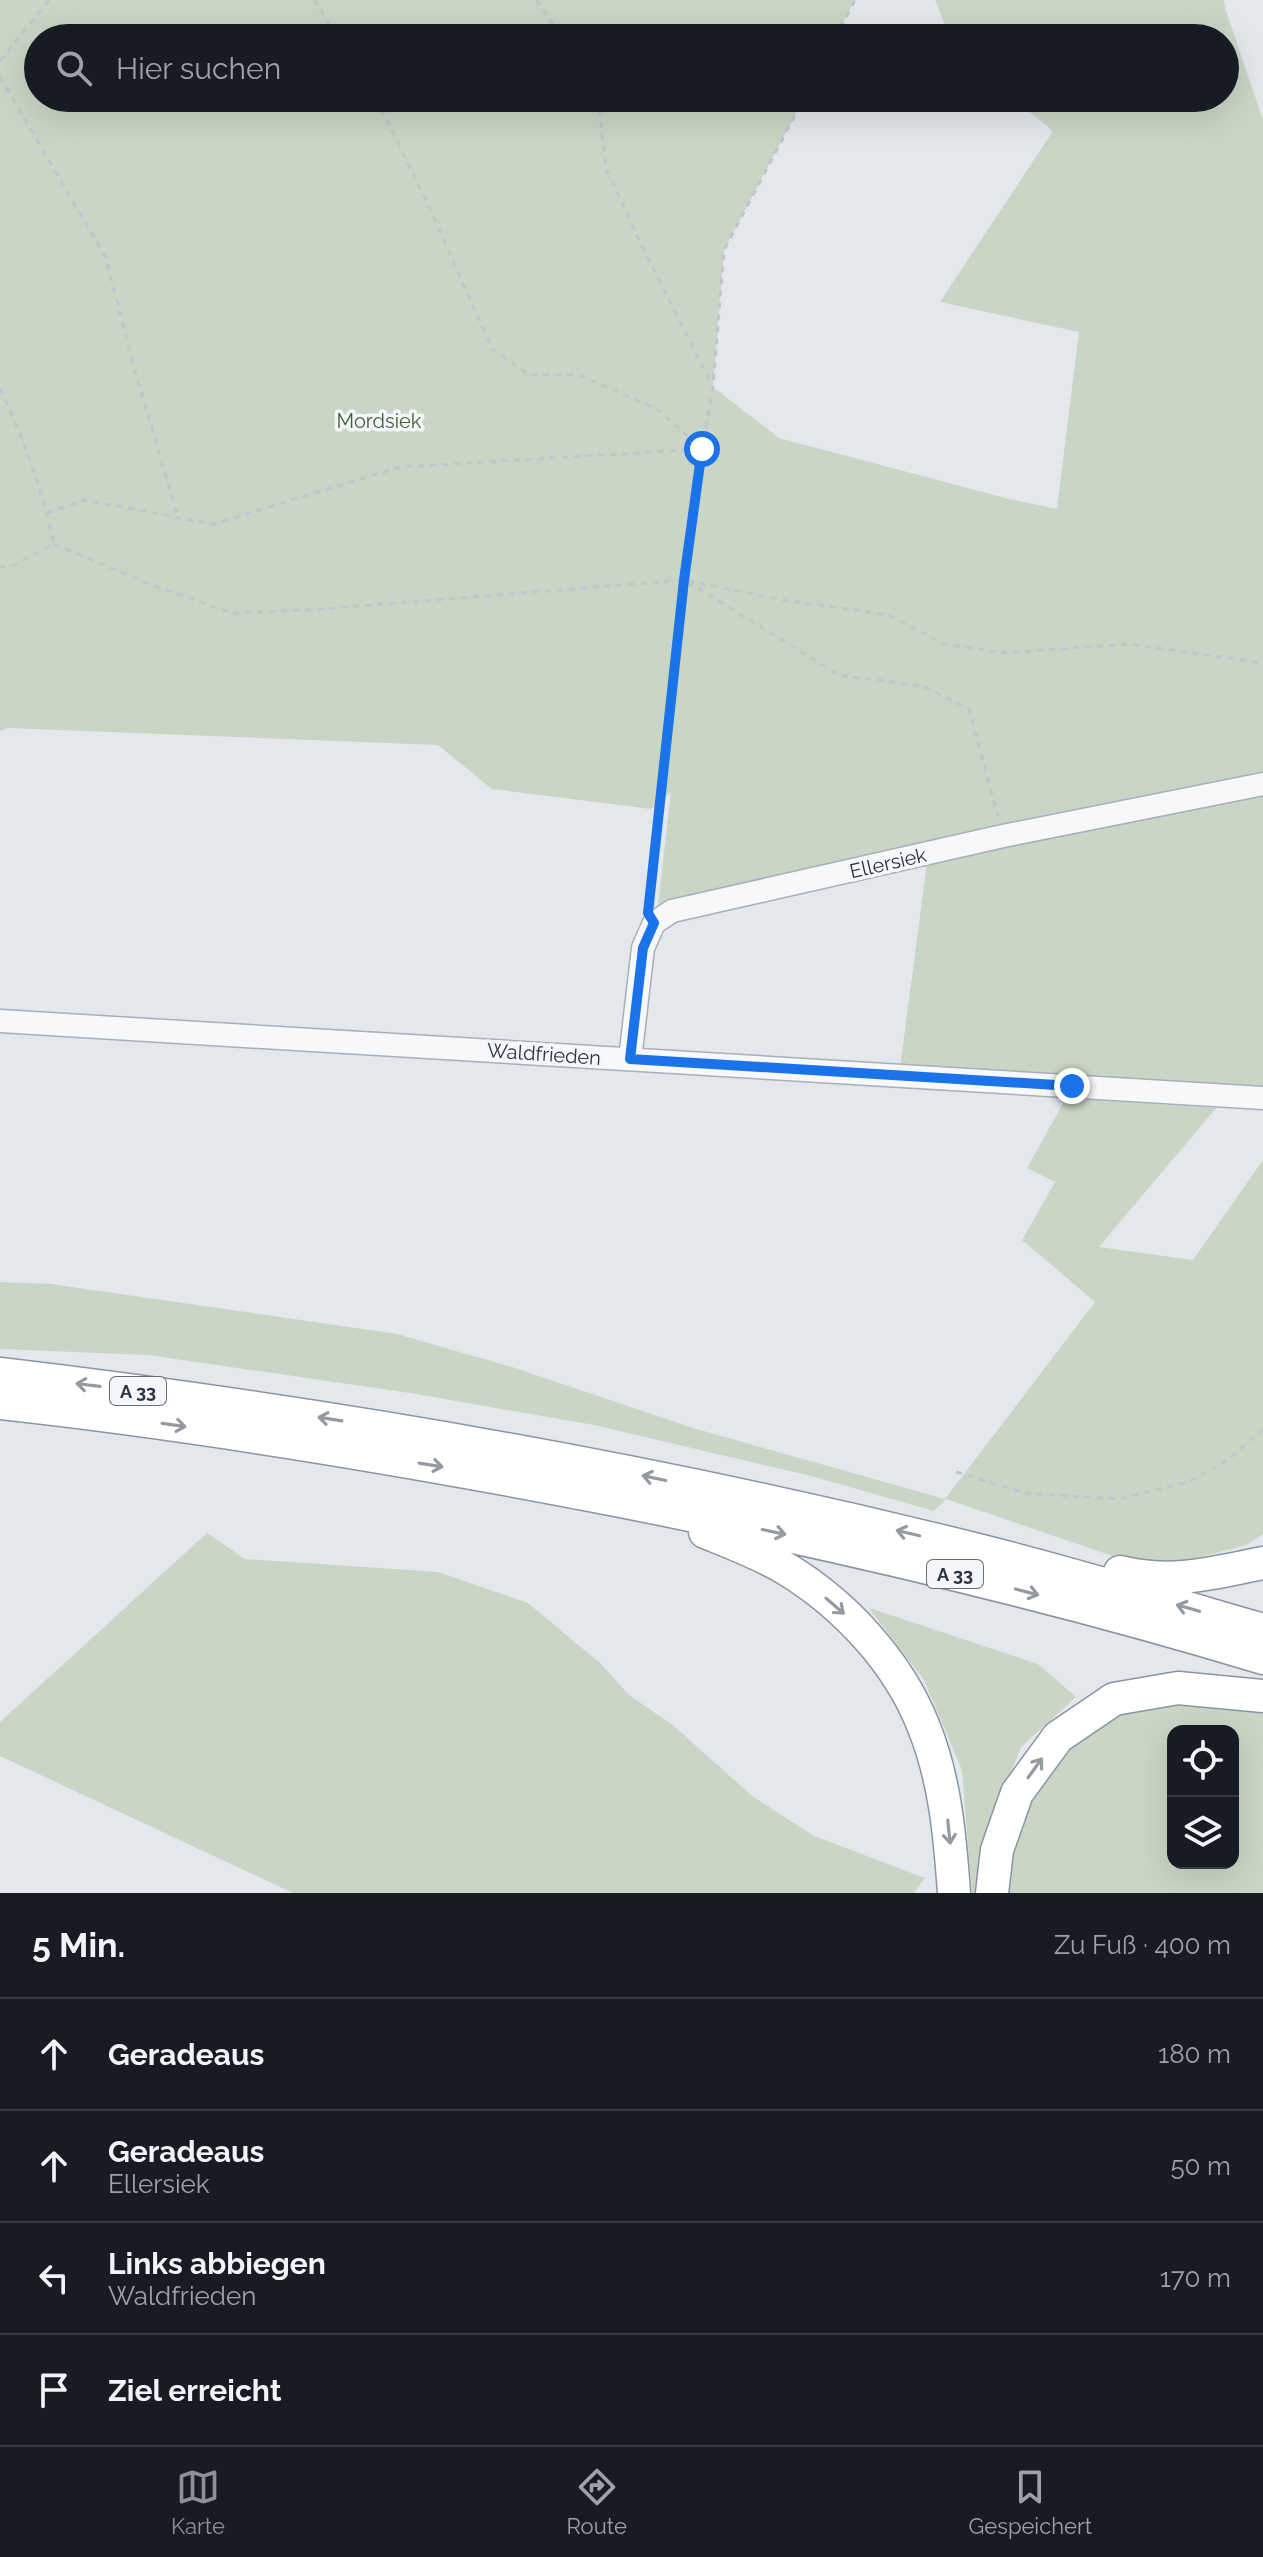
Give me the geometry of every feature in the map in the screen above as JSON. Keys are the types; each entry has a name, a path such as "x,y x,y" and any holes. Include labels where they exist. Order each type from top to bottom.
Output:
{"highway":[{"name":"A 33","path":"0,1374 276,1411 462,1441 774,1502 984,1552 1263,1630"},
{"name":"A 33","path":"0,1403 273,1438 457,1469 770,1531 977,1579 1263,1658"},
{"path":"643,1506 788,1570 856,1624 881,1653 923,1724 938,1773 948,1818 954,1893"},
{"path":"984,1552 1021,1547 1141,1577 1185,1579 1263,1563"},
{"path":"992,1893 997,1850 1017,1793 1058,1737 1114,1699 1178,1688 1263,1696"}],"street":[{"name":"Ellersiek","path":"654,923 672,911 1003,836 1263,784"},
{"path":"630,1059 643,948 654,923"},
{"name":"Waldfrieden","path":"8,1021 1263,1098"}],"path":[{"path":"30,24 49,0"},
{"path":"314,0 329,24"},
{"path":"536,0 553,24"},
{"path":"842,24 855,0"},
{"path":"0,61 24,31"},
{"path":"0,77 106,258 134,368 178,517"},
{"path":"383,112 492,349 530,375 579,375 657,409 702,449"},
{"path":"600,112 606,168 713,387"},
{"path":"654,923 648,913 684,580 713,387 724,250 797,112"},
{"path":"0,389 14,418 47,513 54,544"},
{"path":"47,513 84,500 213,524 400,467 702,449"},
{"path":"54,544 144,582 231,613 309,610 684,580 782,600 889,615 944,644 1005,653 1129,644 1263,663"},
{"path":"0,567 12,566 54,544"},
{"path":"684,580 839,675 923,686 969,709 1003,836"},
{"path":"956,1472 1025,1493 1119,1499 1188,1482 1228,1460 1263,1429"}],"green space":[{"name":"Mordsiek","path":"0,0 855,0 842,24 24,24 24,112 797,112 724,250 713,387 779,438 1057,509 1079,332 940,302 1053,131 1030,112 1239,112 1239,49 1263,120 1263,772 658,906 671,792 651,809 492,789 438,745 8,728 0,731"},
{"name":"Mordsiek","path":"935,0 1224,0 1230,24 944,24"},
{"path":"1263,793 1263,1086 900,1068 927,863"},
{"path":"1066,1098 1216,1108 1099,1247 1193,1260 1263,1160 1263,1534 1246,1545 1178,1563 1139,1565 946,1499 934,1511 811,1476 594,1425 410,1393 148,1355 0,1349 0,1282 51,1284 397,1334 512,1367 693,1428 945,1499 1095,1302 1022,1240 1055,1182 1027,1168"},
{"path":"207,1533 245,1559 438,1572 528,1603 600,1663 629,1695 674,1726 752,1796 814,1836 925,1878 914,1893 293,1893 0,1756 0,1722"},
{"path":"869,1608 1038,1664 1076,1697 1021,1747 1003,1793 977,1893 972,1893 962,1770 924,1680"},
{"path":"1172,1702 1263,1706 1263,1893 1005,1893 1009,1859 1030,1801 1065,1748 1116,1713"}],"route":[{"path":"702,449 684,580 648,913 654,923 643,948 630,1059 1072,1086"}]}
